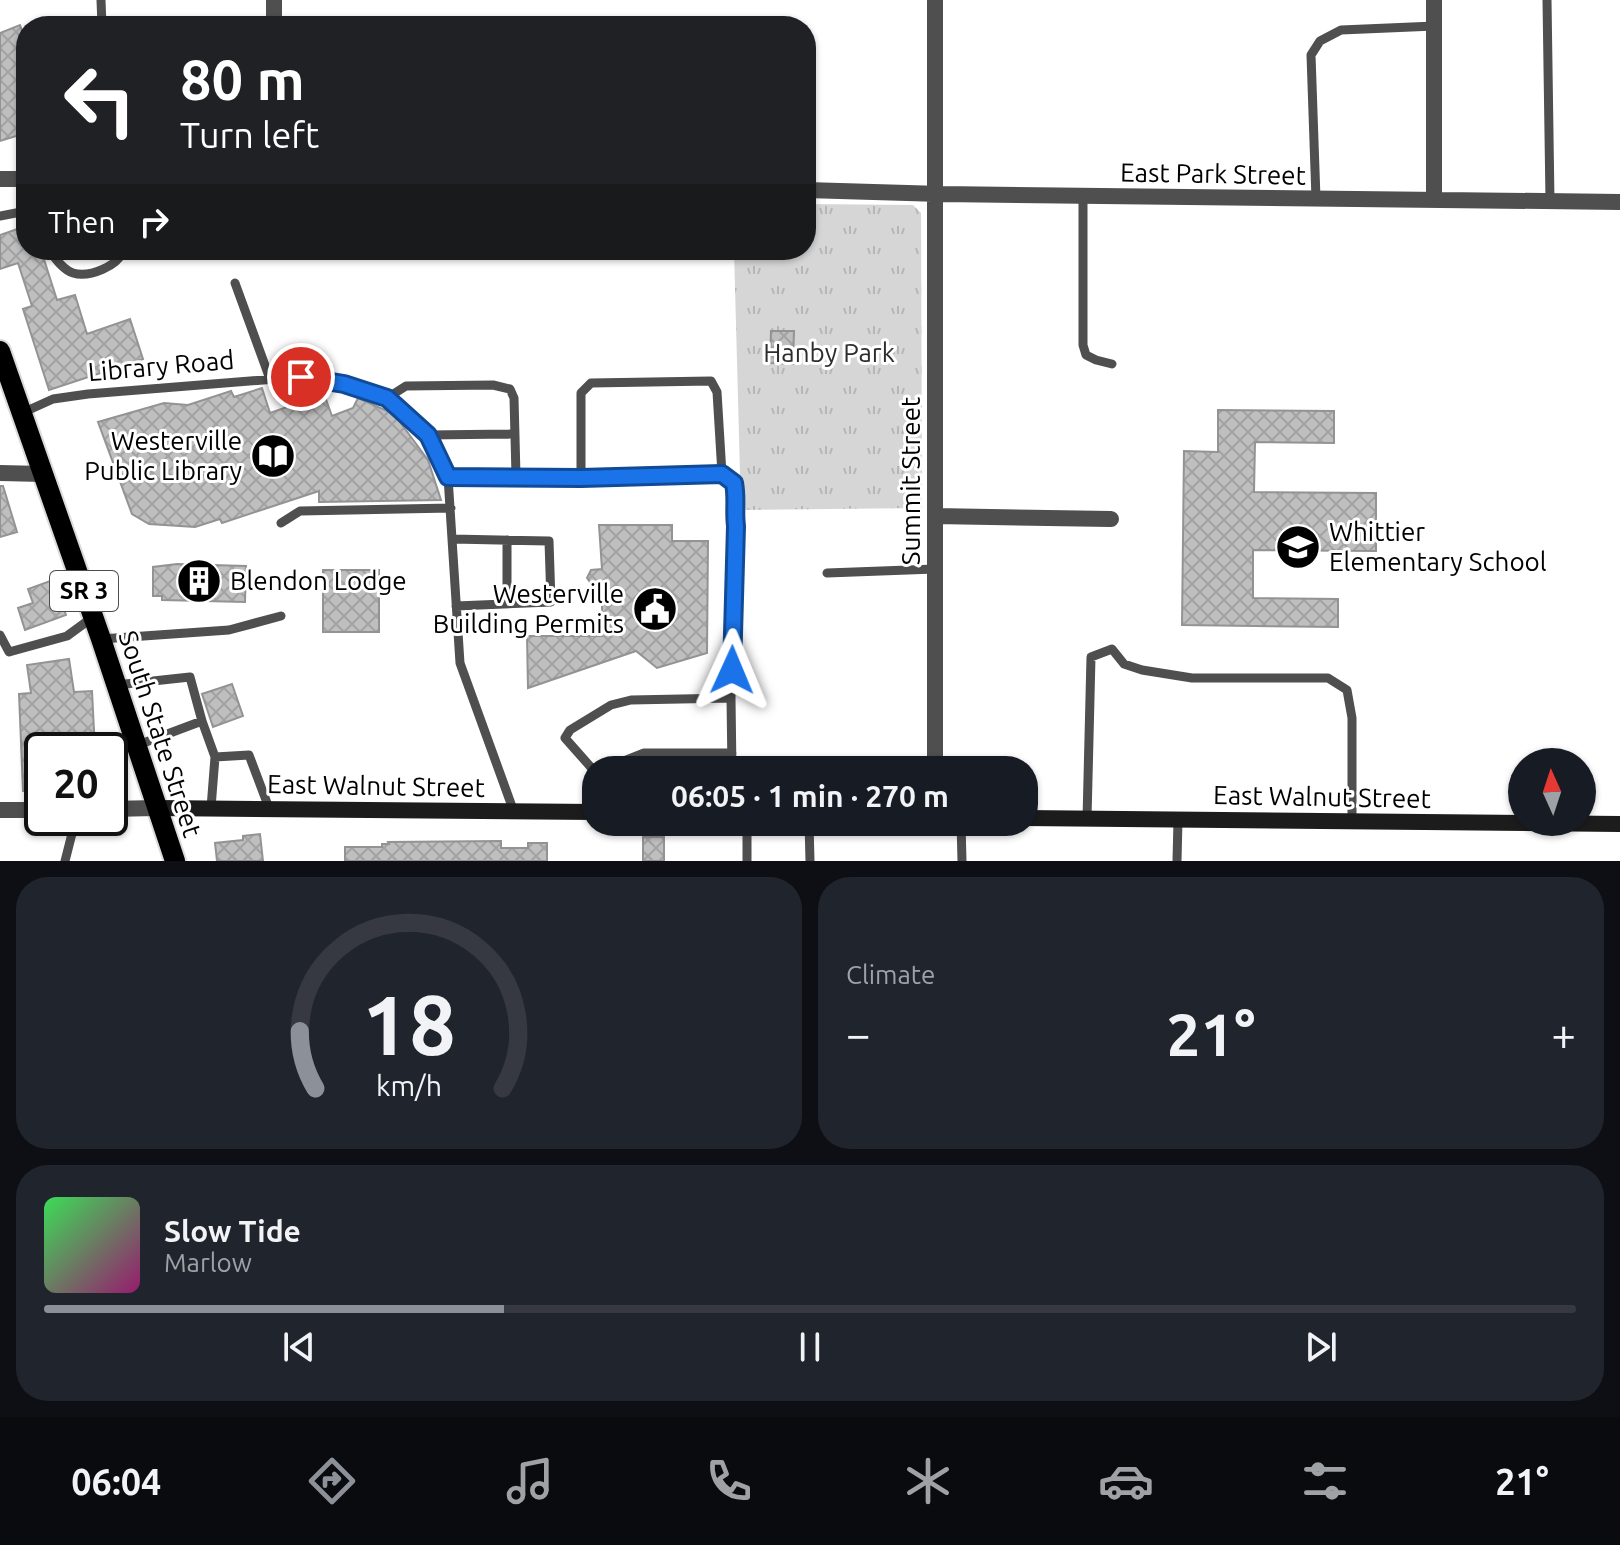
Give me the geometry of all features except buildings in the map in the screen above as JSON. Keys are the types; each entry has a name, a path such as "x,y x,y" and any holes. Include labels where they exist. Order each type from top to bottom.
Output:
{"main road":[{"name":"South State Street","path":"0,351 175,861"},
{"name":"East Walnut Street","path":"156,808 582,812"},
{"name":"East Walnut Street","path":"1038,818 1620,824"}],"street":[{"name":"Summit Street","path":"935,0 935,756"},
{"path":"1434,0 1434,200"},
{"name":"East Park Street","path":"816,190 1620,202"},
{"path":"0,473 43,474"},
{"path":"935,516 1111,519"},
{"path":"128,809 156,808"},
{"path":"0,810 24,810"}],"lane":[{"path":"1547,0 1550,201"},
{"path":"1316,199 1311,55 1320,41 1341,30 1435,26"},
{"path":"1083,196 1083,345 1086,355 1112,364"},
{"path":"58,260 69,272 78,274 110,266 120,260"},
{"path":"235,283 270,379"},
{"name":"Library Road","path":"22,413 53,399 88,394 301,377 344,384 387,398 428,435 448,477 460,663 514,812"},
{"path":"581,478 581,393 591,383 711,381 717,392 722,474"},
{"path":"387,398 406,386 493,385 510,389 514,398 516,476"},
{"path":"428,435 515,434"},
{"path":"448,477 581,478 722,474 734,483 732,753 644,753 636,756"},
{"path":"281,523 300,511 451,508"},
{"path":"453,539 549,541 551,602 456,606"},
{"path":"507,540 507,604"},
{"path":"827,573 935,569"},
{"path":"101,639 229,630 281,616"},
{"path":"0,661 9,652 67,636 93,617"},
{"path":"0,635 9,652"},
{"path":"1087,819 1091,657 1112,649 1124,664 1142,670 1192,678 1328,678 1347,690 1352,718 1352,822"},
{"path":"116,685 190,677 215,757 211,808"},
{"path":"582,758 565,738 570,730 611,705 631,700 731,698"},
{"path":"136,745 202,721"},
{"path":"215,757 249,755 269,808"},
{"path":"1177,861 1178,820"},
{"path":"65,861 71,836"},
{"path":"747,836 747,861"},
{"path":"809,836 810,861"},
{"path":"961,836 962,861"}],"green space":[{"name":"Hanby Park","path":"816,204 913,205 921,213 922,508 741,510 734,260 816,260"}],"place":[{"name":"Westerville Public Library","path":"273,456"},
{"name":"Whittier Elementary School","path":"1298,547"},
{"name":"Blendon Lodge","path":"199,581"},
{"name":"Westerville Building Permits","path":"655,609"}],"route":[{"path":"301,377 344,384 387,398 428,435 448,477 581,478 722,474 734,483 736,495 732,670"}]}
